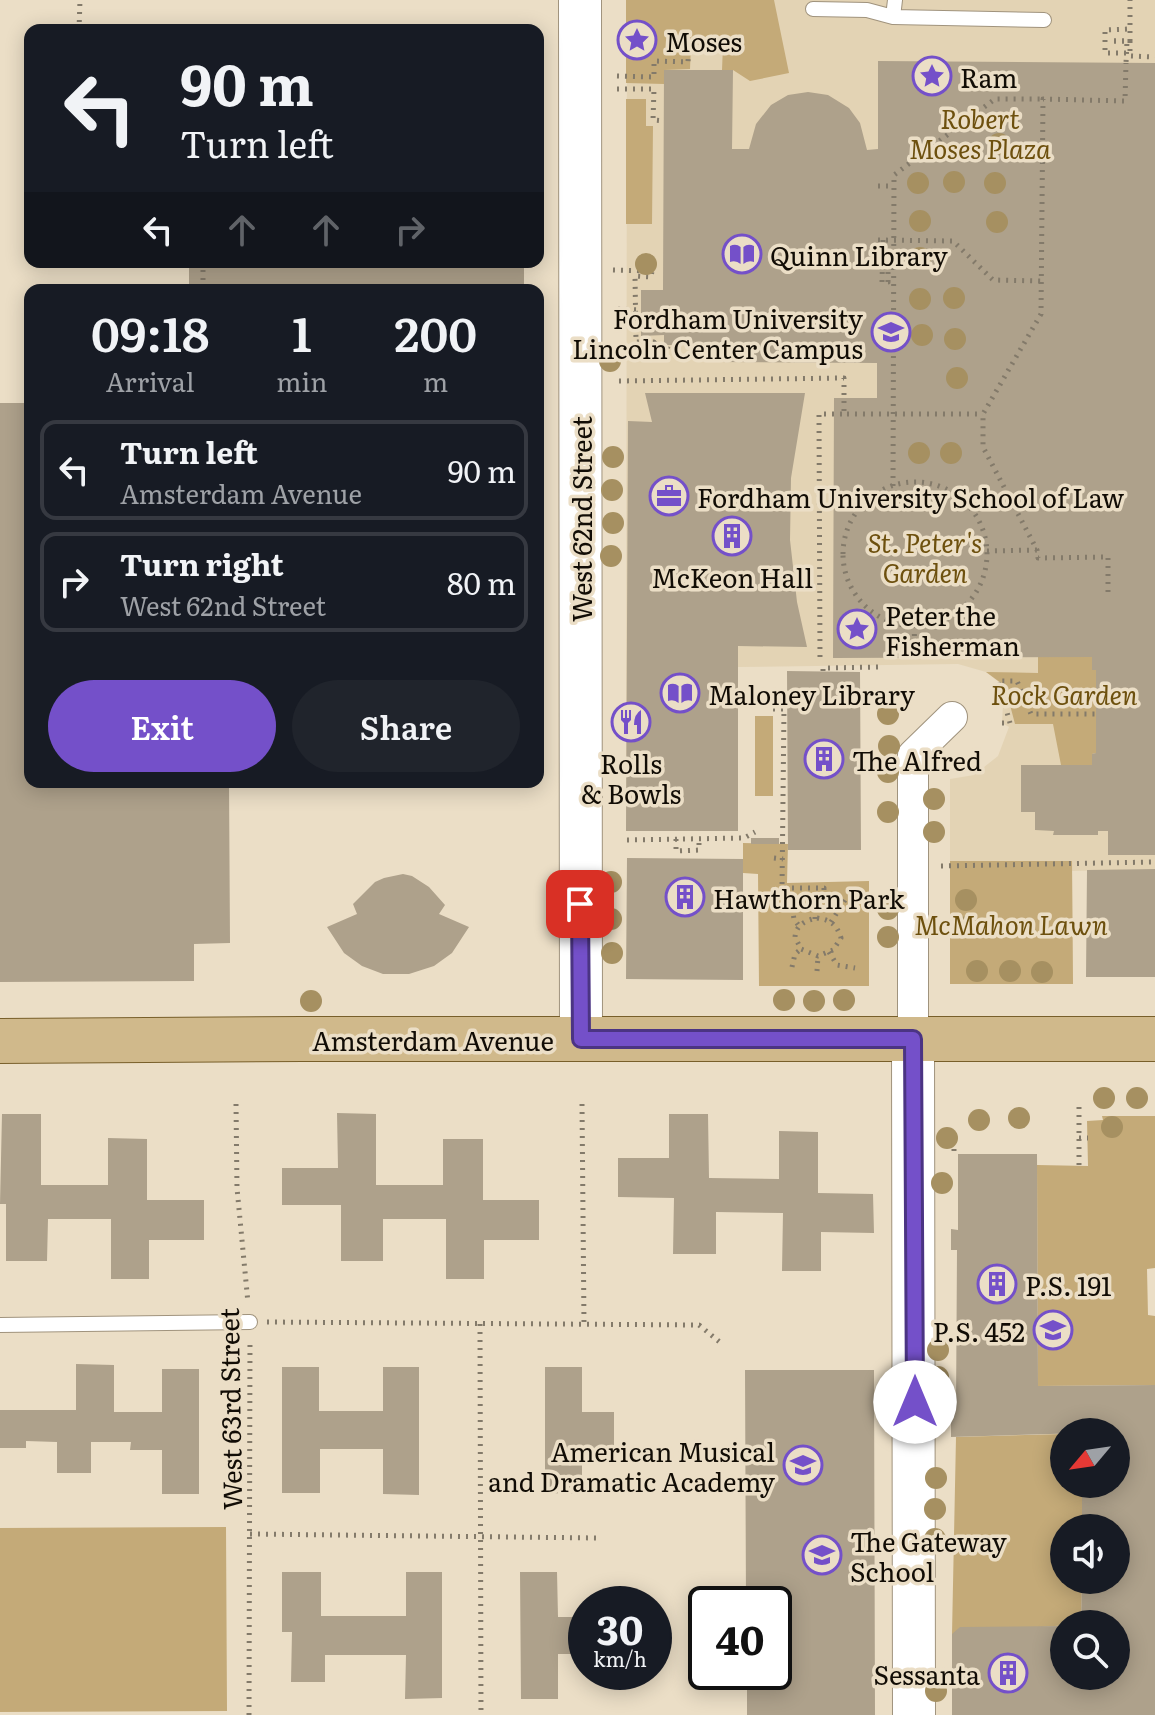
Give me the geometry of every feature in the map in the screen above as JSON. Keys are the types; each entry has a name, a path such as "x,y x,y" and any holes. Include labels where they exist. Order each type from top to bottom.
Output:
{"main road":[{"name":"Amsterdam Avenue","path":"0,1041 1155,1039"}],"street":[{"name":"West 62nd Street","path":"580,0 581,1039"},
{"path":"914,1715 913,755 952,717"}],"lane":[{"path":"893,17 895,0"},
{"path":"813,9 867,10 893,17 1044,20"},
{"path":"0,1325 250,1322"}],"path":[{"path":"79,24 80,0"},
{"path":"1130,0 1130,56 1144,60 1155,57"},
{"path":"1126,53 1105,53 1105,30 1130,29"},
{"path":"893,486 894,175 995,99 1125,101 1126,53 1127,41 1114,41 1130,41"},
{"path":"617,76 654,77 654,61 688,62 689,42"},
{"path":"617,89 654,89 653,120 664,121"},
{"path":"1043,99 1041,314 983,414 983,447 1037,550 1038,558 1108,557 1108,592"},
{"path":"878,186 894,186"},
{"path":"894,255 888,255 888,282 882,282 880,240 953,241 993,280 1041,281"},
{"path":"608,270 652,271 651,277 635,276 638,310 636,342 654,342 658,352 662,353 667,351 668,345"},
{"path":"618,309 638,310"},
{"path":"619,381 844,378 844,414"},
{"path":"820,657 819,414 983,414"},
{"path":"921,483 953,493 977,518 987,551 980,585 967,604 949,618 914,626 893,622 872,612 851,585 844,563 845,540 853,518 876,494 893,486 921,483"},
{"path":"987,551 1037,550"},
{"path":"914,626 915,649"},
{"path":"823,671 823,668 882,667"},
{"path":"1002,723 1010,723 998,681 1017,681 1031,714 1096,714"},
{"path":"773,709 784,709 786,795 782,888 824,888 824,894"},
{"path":"773,804 784,804"},
{"path":"627,840 744,838 755,832"},
{"path":"676,839 676,851 687,851 699,850 699,839"},
{"path":"774,858 783,859"},
{"path":"941,866 1155,862"},
{"path":"831,922 845,900 854,900"},
{"path":"792,908 799,926"},
{"path":"815,910 815,919"},
{"path":"815,919 831,922 841,938 838,945 818,956 801,949 795,937 799,926 815,919"},
{"path":"792,967 795,954 801,949"},
{"path":"829,952 837,965 855,968"},
{"path":"817,971 818,956"},
{"name":"West 63rd Street","path":"236,1104 237,1188 250,1322 249,1715"},
{"path":"582,1104 584,1324"},
{"path":"1079,1107 1079,1166"},
{"path":"954,1133 954,1151 958,1151"},
{"path":"1079,1138 1088,1138"},
{"path":"250,1322 699,1325 722,1344"},
{"path":"480,1324 481,1715"},
{"path":"250,1534 598,1538"}],"shaded area":[{"name":"Fordham University Lincoln Center Campus","path":"627,0 1155,0 1155,869 1072,871 1073,984 950,984 950,779 974,775 998,756 1009,727 1002,723 1004,686 986,672 958,664 738,667 738,831 626,831"}],"green space":[{"path":"626,0 774,0 789,73 750,81 733,70 722,70 723,45 691,45 690,69 665,70 664,84 626,83"},
{"path":"626,99 646,99 646,126 653,126 652,224 626,224"},
{"name":"Rock Garden","path":"1038,657 1092,657 1092,670 1096,670 1096,753 1092,754 1092,765 1061,765 1053,724 1015,724 1005,686 986,672 1038,673"},
{"path":"755,716 773,716 773,796 755,796"},
{"path":"743,843 788,844 787,883 869,881 869,986 759,986 758,874 743,873"},
{"name":"McMahon Lawn","path":"950,861 1072,861 1073,984 950,984"},
{"path":"1102,1116 1155,1116 1155,1268 1147,1269 1148,1315 1155,1316 1155,1385 1038,1386 1037,1165 1088,1166 1087,1121 1103,1120"},
{"path":"1050,1434 1050,1498 1082,1498 1082,1514 1050,1514 1050,1594 1082,1594 1081,1610 1050,1610 1050,1626 952,1634 956,1437"},
{"path":"226,1527 227,1711 0,1712 0,1528"}],"building":[{"path":"878,61 1155,63 1155,855 1108,855 1108,831 1098,831 1098,835 1053,835 1054,831 1035,830 1035,812 1021,812 1021,765 1092,765 1092,754 1096,753 1096,670 1092,670 1092,657 833,658 834,398 877,398 877,363 715,362 715,345 664,345 664,335 641,336 641,290 663,290 664,70 733,70 732,149 749,149 756,124 771,105 788,95 808,92 828,95 849,108 860,123 867,150 878,149"},
{"path":"189,268 524,268 524,284 189,284"},
{"path":"645,393 805,393 791,478 790,540 797,602 807,647 738,646 738,831 626,831 628,421 652,422"},
{"path":"0,403 24,403 24,788 229,788 230,943 194,944 194,981 0,982"},
{"name":"The Alfred","path":"787,671 860,672 861,850 788,850"},
{"path":"751,838 779,838 779,844 751,844"},
{"name":"Hawthorn Park","path":"627,858 743,859 743,980 626,979"},
{"path":"1155,869 1155,977 1086,977 1087,870"},
{"path":"403,874 429,887 445,905 439,914 469,927 452,953 434,966 409,974 383,974 362,966 344,953 327,927 357,914 353,904 375,882"},
{"path":"337,1113 376,1114 376,1185 443,1185 443,1139 483,1139 483,1200 539,1200 539,1240 484,1240 484,1279 446,1279 446,1219 383,1219 383,1261 341,1261 341,1205 282,1205 282,1168 338,1168"},
{"path":"2,1114 41,1114 41,1185 108,1185 108,1138 147,1139 147,1200 204,1200 204,1240 149,1240 149,1279 111,1279 111,1219 48,1219 47,1261 6,1261 6,1204 0,1204"},
{"path":"669,1114 708,1114 709,1178 779,1179 779,1131 818,1132 818,1193 873,1194 874,1233 821,1232 821,1271 782,1271 783,1213 716,1212 716,1254 673,1254 674,1198 618,1197 618,1158 669,1158"},
{"name":"P.S. 191","path":"958,1154 1037,1154 1038,1386 1155,1385 1155,1715 952,1715 952,1634 960,1627 1050,1626 1050,1690 1130,1690 1130,1610 1081,1610 1082,1594 1130,1594 1130,1514 1082,1514 1082,1498 1130,1498 1130,1418 1050,1418 1050,1434 951,1437 951,1411 956,1410 957,1250 951,1250 951,1229 958,1230"},
{"path":"76,1364 114,1365 114,1412 162,1412 162,1369 199,1369 199,1494 162,1494 162,1450 130,1450 131,1442 91,1442 91,1473 57,1473 57,1442 26,1441 26,1448 0,1448 0,1410 76,1410"},
{"path":"282,1367 319,1367 319,1411 383,1411 383,1367 419,1367 419,1495 383,1494 383,1449 320,1449 320,1493 282,1493"},
{"path":"545,1367 582,1367 582,1412 614,1412 614,1450 582,1449 582,1494 545,1493"},
{"path":"745,1370 874,1370 875,1715 747,1715 747,1690 792,1690 792,1586 746,1586"},
{"path":"282,1572 321,1572 321,1616 406,1616 406,1572 442,1572 442,1698 405,1699 406,1655 325,1655 325,1682 291,1682 292,1632 282,1632"},
{"path":"520,1572 557,1572 558,1617 568,1617 568,1654 558,1654 558,1699 521,1699"}],"place":[{"name":"Moses","path":"637,40"},
{"name":"Ram","path":"932,76"},
{"name":"Quinn Library","path":"742,254"},
{"name":"Fordham University Lincoln Center Campus","path":"891,332"},
{"name":"Fordham University School of Law","path":"669,496"},
{"name":"McKeon Hall","path":"732,536"},
{"name":"Peter the Fisherman","path":"857,629"},
{"name":"Maloney Library","path":"680,693"},
{"name":"Rolls & Bowls","path":"631,722"},
{"name":"The Alfred","path":"824,759"},
{"name":"Hawthorn Park","path":"685,897"},
{"name":"P.S. 191","path":"997,1284"},
{"name":"P.S. 452","path":"1053,1330"},
{"name":"American Musical and Dramatic Academy","path":"803,1465"},
{"name":"The Gateway School","path":"822,1555"},
{"name":"Sessanta","path":"1008,1673"}],"route":[{"path":"580,904 581,1039 913,1039 915,1402"}],"park label":[{"name":"Robert Moses Plaza","path":"980,132"},
{"name":"St. Peter's Garden","path":"925,556"}]}
